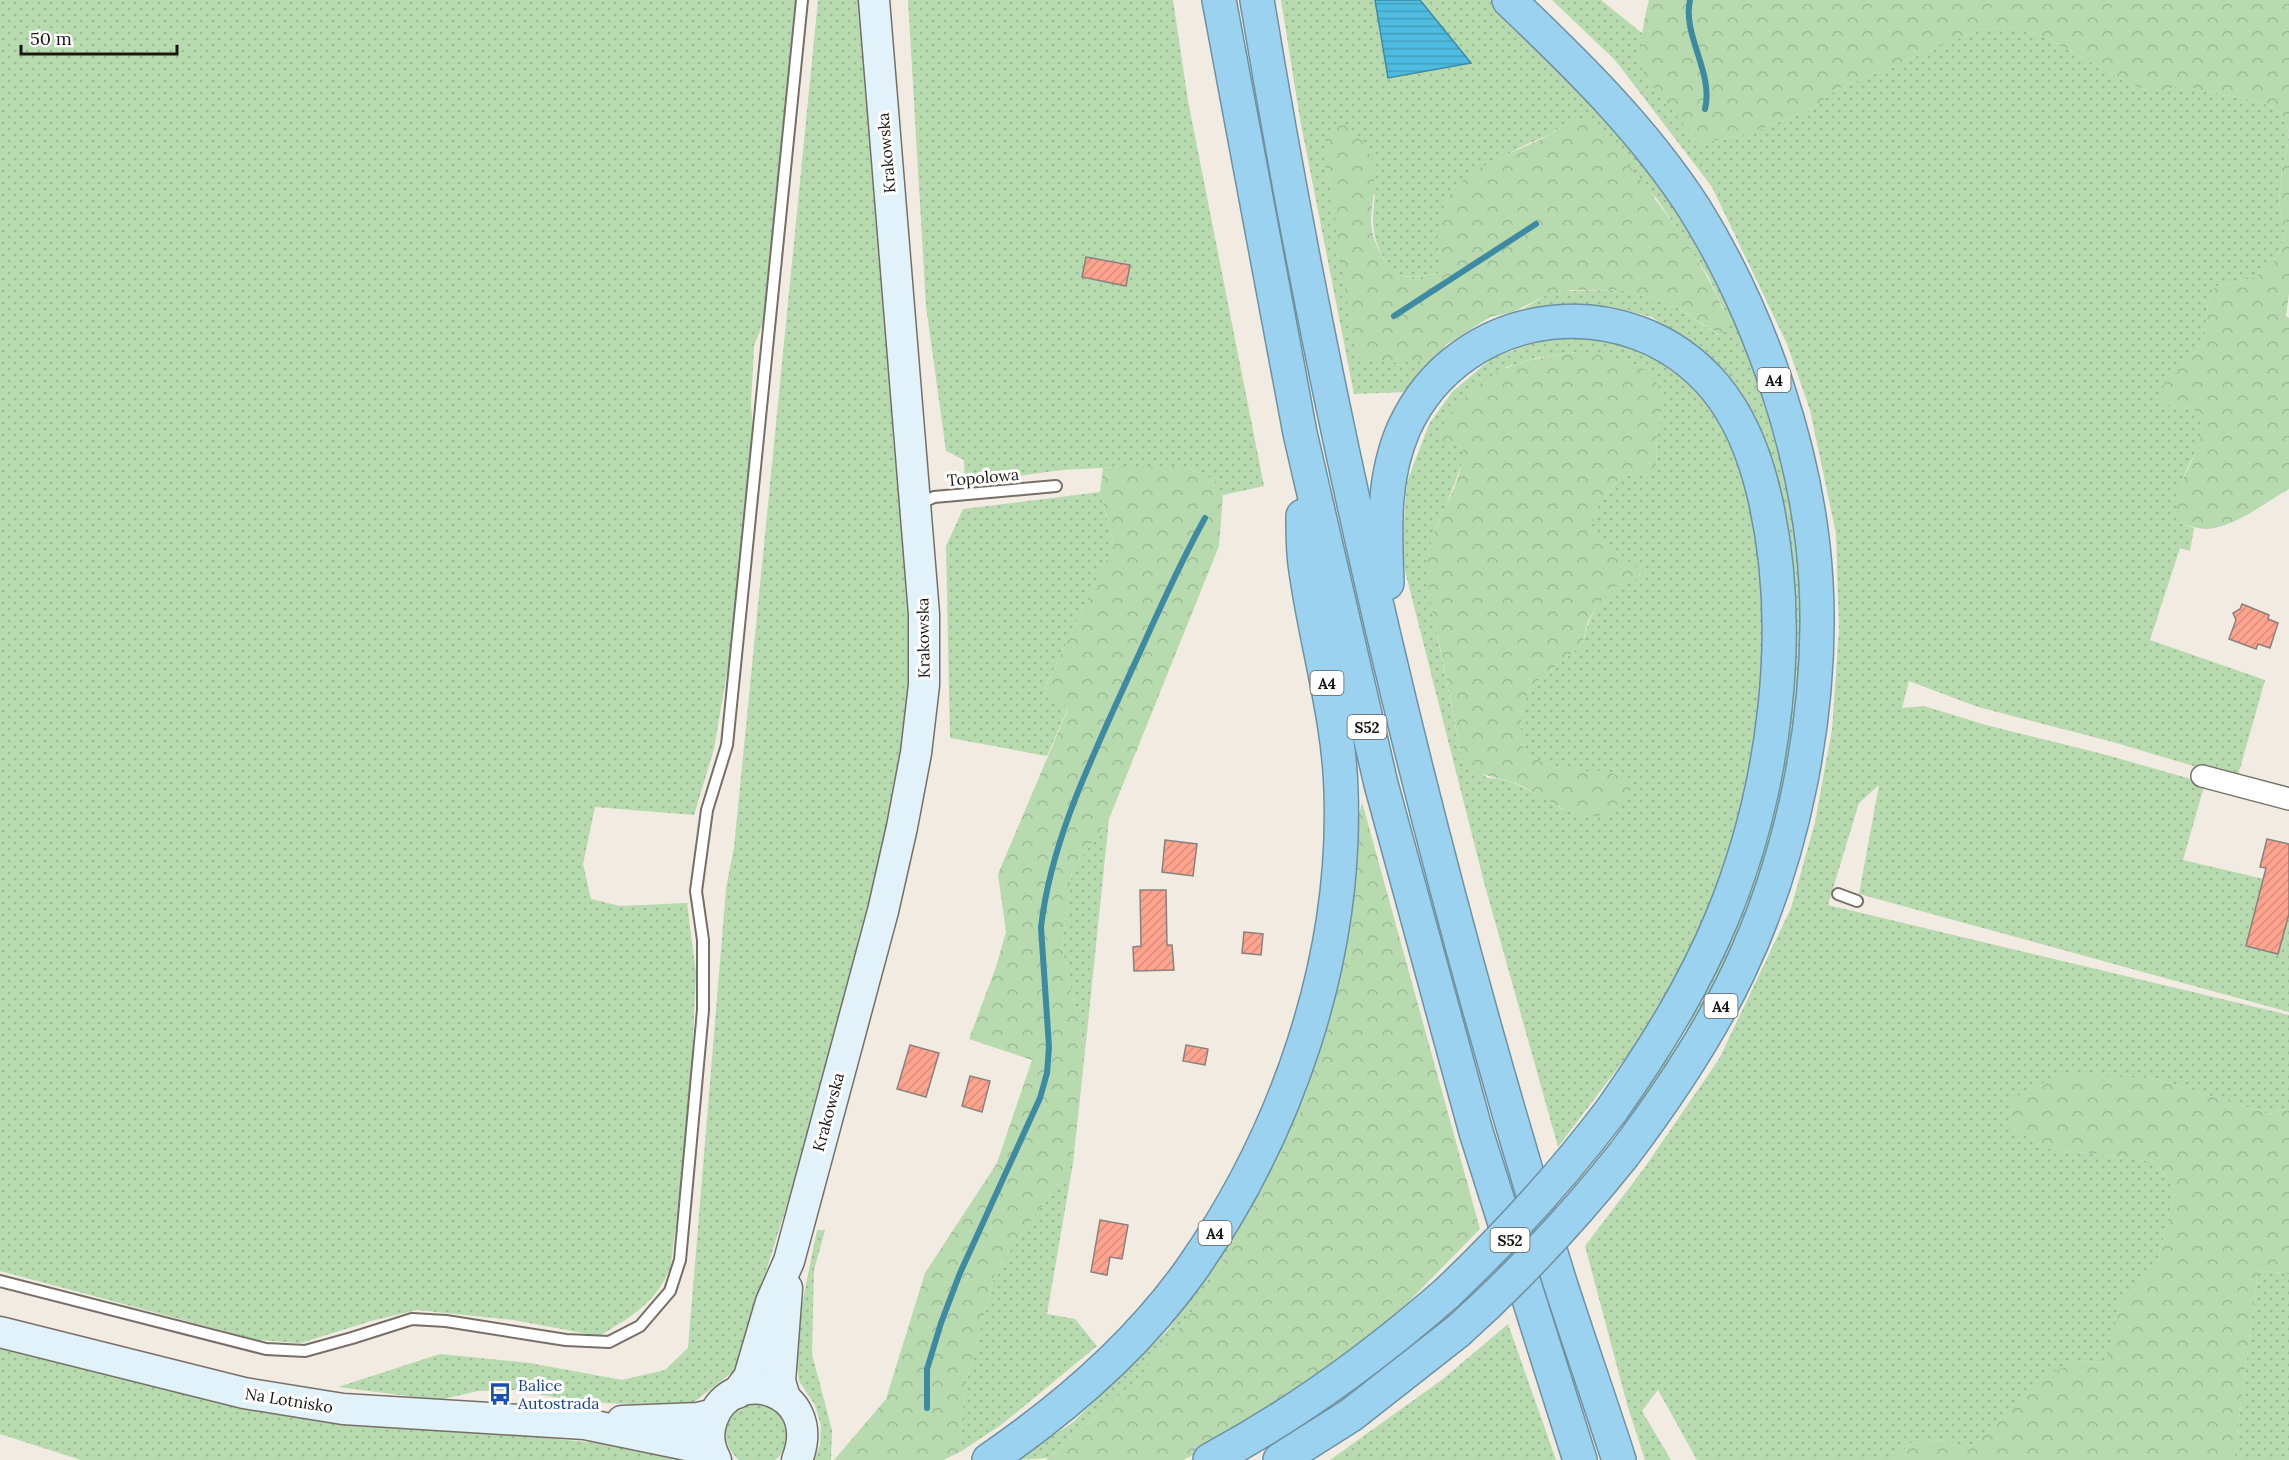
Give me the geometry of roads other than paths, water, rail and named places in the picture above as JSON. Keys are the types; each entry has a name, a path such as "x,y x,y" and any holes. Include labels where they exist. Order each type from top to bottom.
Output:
{"highway":[{"name":"A4","path":"989,1460 1062,1407 1135,1337 1189,1271 1242,1187 1280,1107 1308,1030 1322,977 1337,887 1341,791 1327,685 1305,562 1300,433 1219,0"},
{"path":"1257,0 1286,174 1388,657"},
{"name":"A4","path":"1280,1460 1351,1415 1458,1331 1528,1265 1568,1223 1624,1154 1680,1076 1711,1026 1739,972 1771,893 1795,803 1812,702 1816,616 1813,550 1801,478 1782,406 1753,324 1720,254 1695,210 1668,171 1630,122 1570,58 1509,0"},
{"path":"1210,1460 1251,1438 1308,1402 1413,1323 1519,1223 1556,1182 1611,1111 1642,1066 1685,995 1723,915 1750,833 1770,738 1779,664 1780,624 1779,581 1774,542 1762,488 1752,453 1729,406 1715,388 1681,354 1663,343 1619,326 1592,321 1528,325 1487,341 1451,366 1434,382 1418,403 1398,442 1392,464 1384,519 1388,657"},
{"name":"S52","path":"1300,433 1381,784 1438,996 1476,1132 1580,1460"},
{"name":"S52","path":"1388,657 1426,809 1505,1098 1558,1275 1619,1460"}],"street":[{"name":"Krakowska","path":"714,1414 724,1401 737,1393 748,1377 771,1302 789,1261 883,911 916,753 924,685 924,614 874,0"},
{"path":"2202,777 2289,799"},
{"name":"Krakowska","path":"785,1398 780,1381 789,1261"},
{"name":"Na Lotnisko","path":"0,1332 244,1393 343,1409 585,1424 698,1418 714,1414"},
{"path":"737,1393 749,1389 761,1389 785,1398 796,1410 803,1426 803,1444 797,1460"},
{"path":"713,1455 710,1428 714,1414"},
{"name":"Na Lotnisko","path":"585,1424 713,1455"}],"lane":[{"path":"0,1281 266,1349 305,1351 411,1319 446,1321 566,1340 609,1342 640,1326 670,1291 680,1260 703,1010 703,940 696,891 699,860 706,810 727,745 802,0"},
{"name":"Topolowa","path":"914,507 934,497 1056,486"},
{"path":"1838,894 1857,901"}],"water":[{"path":"1375,0 1420,0 1471,63 1388,78"}],"waterway":[{"path":"1690,0 1690,27 1707,95 1705,109"},
{"path":"1394,316 1536,224"},
{"path":"927,1408 927,1369 941,1323 960,1273 1040,1098 1047,1073 1049,1047 1041,927 1046,895 1063,831 1114,708 1174,577 1205,518"}],"place":[{"name":"Balice Autostrada","path":"500,1394"}]}
